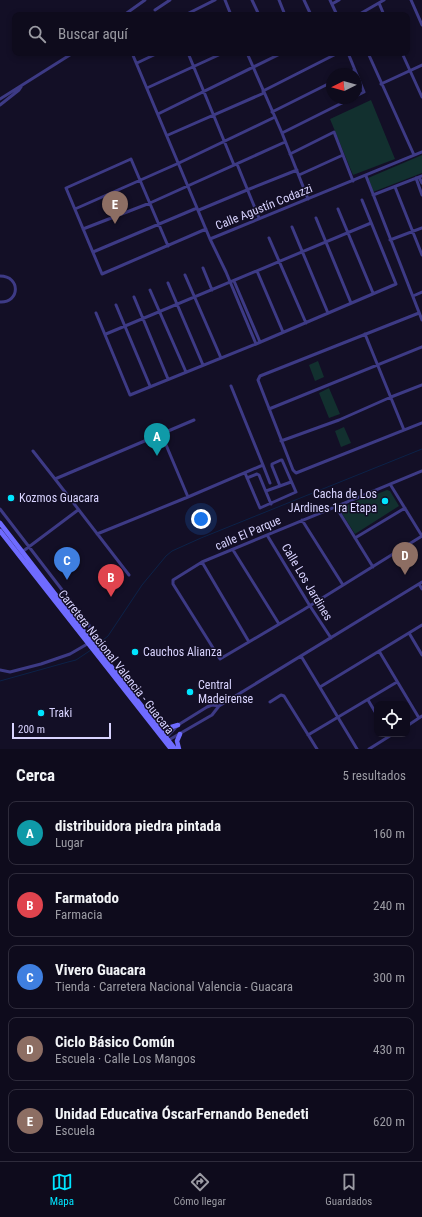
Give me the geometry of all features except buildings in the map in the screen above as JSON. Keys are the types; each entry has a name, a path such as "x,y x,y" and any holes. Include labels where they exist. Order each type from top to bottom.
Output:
{"main road":[{"name":"Carretera Nacional Valencia - Guacara","path":"0,523 20,553"},
{"name":"Carretera Nacional Valencia - Guacara","path":"0,531 20,553 166,740 176,749"},
{"name":"Carretera Nacional Valencia - Guacara","path":"93,646 156,724 172,749"},
{"path":"156,724 168,728 178,725"},
{"path":"179,749 177,743 180,734"}],"street":[{"path":"128,12 145,0"},
{"path":"160,0 163,5"},
{"path":"155,10 170,0"},
{"path":"191,12 215,0"},
{"path":"225,0 230,12"},
{"path":"252,0 258,12"},
{"path":"279,0 284,12"},
{"path":"304,0 310,12"},
{"path":"336,12 331,2 339,0"},
{"path":"363,12 384,0"},
{"path":"411,0 422,25"},
{"path":"379,3 383,12"},
{"path":"0,99 68,56"},
{"name":"Calle Agustín Codazzi","path":"134,56 168,135 178,163 210,239 422,152"},
{"path":"137,63 152,56"},
{"path":"189,56 224,141 236,164 259,218"},
{"path":"148,88 217,56"},
{"path":"248,56 282,133 308,199"},
{"path":"158,114 253,68 274,56"},
{"path":"168,135 214,116 264,92 332,56"},
{"path":"349,56 354,68"},
{"path":"369,56 414,155"},
{"path":"404,56 422,97"},
{"path":"381,84 422,65"},
{"path":"272,112 326,85"},
{"path":"0,105 21,87"},
{"path":"282,133 340,104"},
{"path":"75,209 178,163 274,117"},
{"path":"290,154 334,132 353,181"},
{"path":"83,229 150,203 285,142"},
{"path":"299,175 343,155"},
{"path":"168,246 131,159 66,188 102,274 168,246 206,229"},
{"path":"93,252 159,224 297,170"},
{"path":"366,176 422,320"},
{"path":"373,195 419,177"},
{"path":"419,177 422,183"},
{"path":"419,177 422,194"},
{"path":"395,186 422,255"},
{"path":"96,313 130,394 256,344 396,284 362,200"},
{"path":"338,209 373,293"},
{"path":"316,218 351,303"},
{"path":"106,334 371,223"},
{"path":"292,227 328,313"},
{"path":"390,240 422,228"},
{"path":"270,238 306,322"},
{"path":"210,239 256,344"},
{"path":"203,268 212,290"},
{"path":"257,271 283,332"},
{"path":"185,275 221,358"},
{"path":"0,276 5,276 13,281 16,291 7,302 0,302"},
{"path":"234,281 260,342"},
{"path":"168,283 203,365"},
{"path":"150,290 186,372"},
{"path":"413,296 422,292"},
{"path":"134,297 168,379"},
{"path":"116,306 150,386"},
{"path":"419,313 260,376 258,380 281,441 293,470 296,473 422,423"},
{"path":"365,334 404,430"},
{"path":"269,409 422,347"},
{"path":"281,441 339,420 422,385"},
{"path":"231,386 270,483"},
{"path":"55,479 194,420"},
{"path":"161,433 188,497"},
{"path":"34,451 78,510 130,575"},
{"path":"245,473 259,508 295,493 296,491 282,460 272,464 280,486"},
{"path":"97,534 263,465"},
{"name":"calle El Parque","path":"249,642 220,659 173,584 173,580 202,562 422,471"},
{"path":"247,478 258,474 271,504"},
{"path":"266,491 292,482"},
{"path":"202,562 249,642 422,536 390,484"},
{"path":"336,507 373,567"},
{"path":"355,538 405,508"},
{"path":"0,509 30,546 89,625 93,646 41,664 10,672 0,670"},
{"path":"20,553 78,510"},
{"path":"302,520 343,585"},
{"name":"Calle Los Jardines","path":"267,535 331,638"},
{"path":"233,550 279,624"},
{"path":"166,740 180,734 212,715 219,706 420,583 422,590"},
{"path":"320,687 422,625"},
{"path":"409,634 422,655"},
{"path":"379,652 421,717 410,724"},
{"path":"301,656 357,749"},
{"path":"308,735 397,682"},
{"path":"270,702 281,695 284,696 317,749"},
{"path":"368,700 374,710"},
{"path":"166,740 178,725 207,707 212,705 219,706"},
{"path":"369,749 386,737"}],"green space":[{"path":"371,100 395,159 353,175 330,119"},
{"path":"422,155 422,173 373,192 368,178"},
{"path":"318,361 324,377 315,381 309,365"},
{"path":"329,388 340,414 329,418 319,393"},
{"path":"344,427 351,443 341,447 335,431"},
{"path":"387,490 390,491 399,506 355,534 339,509 370,495 372,496"}],"waterway":[{"path":"97,645 108,636 142,585 172,551 422,449"},
{"path":"0,681 76,660 91,650"}],"place":[{"name":"Unidad Educativa ÓscarFernando Benedeti","path":"115,224"},
{"name":"distribuidora piedra pintada","path":"157,456"},
{"name":"Kozmos Guacara","path":"11,498"},
{"name":"Cacha de Los JArdines 1ra Etapa","path":"385,501"},
{"name":"Ciclo Básico Común","path":"405,575"},
{"name":"Vivero Guacara","path":"67,580"},
{"name":"Farmatodo","path":"111,597"},
{"name":"Cauchos Alianza","path":"135,652"},
{"name":"Central Madeirense","path":"190,692"},
{"name":"Traki","path":"41,713"}]}
